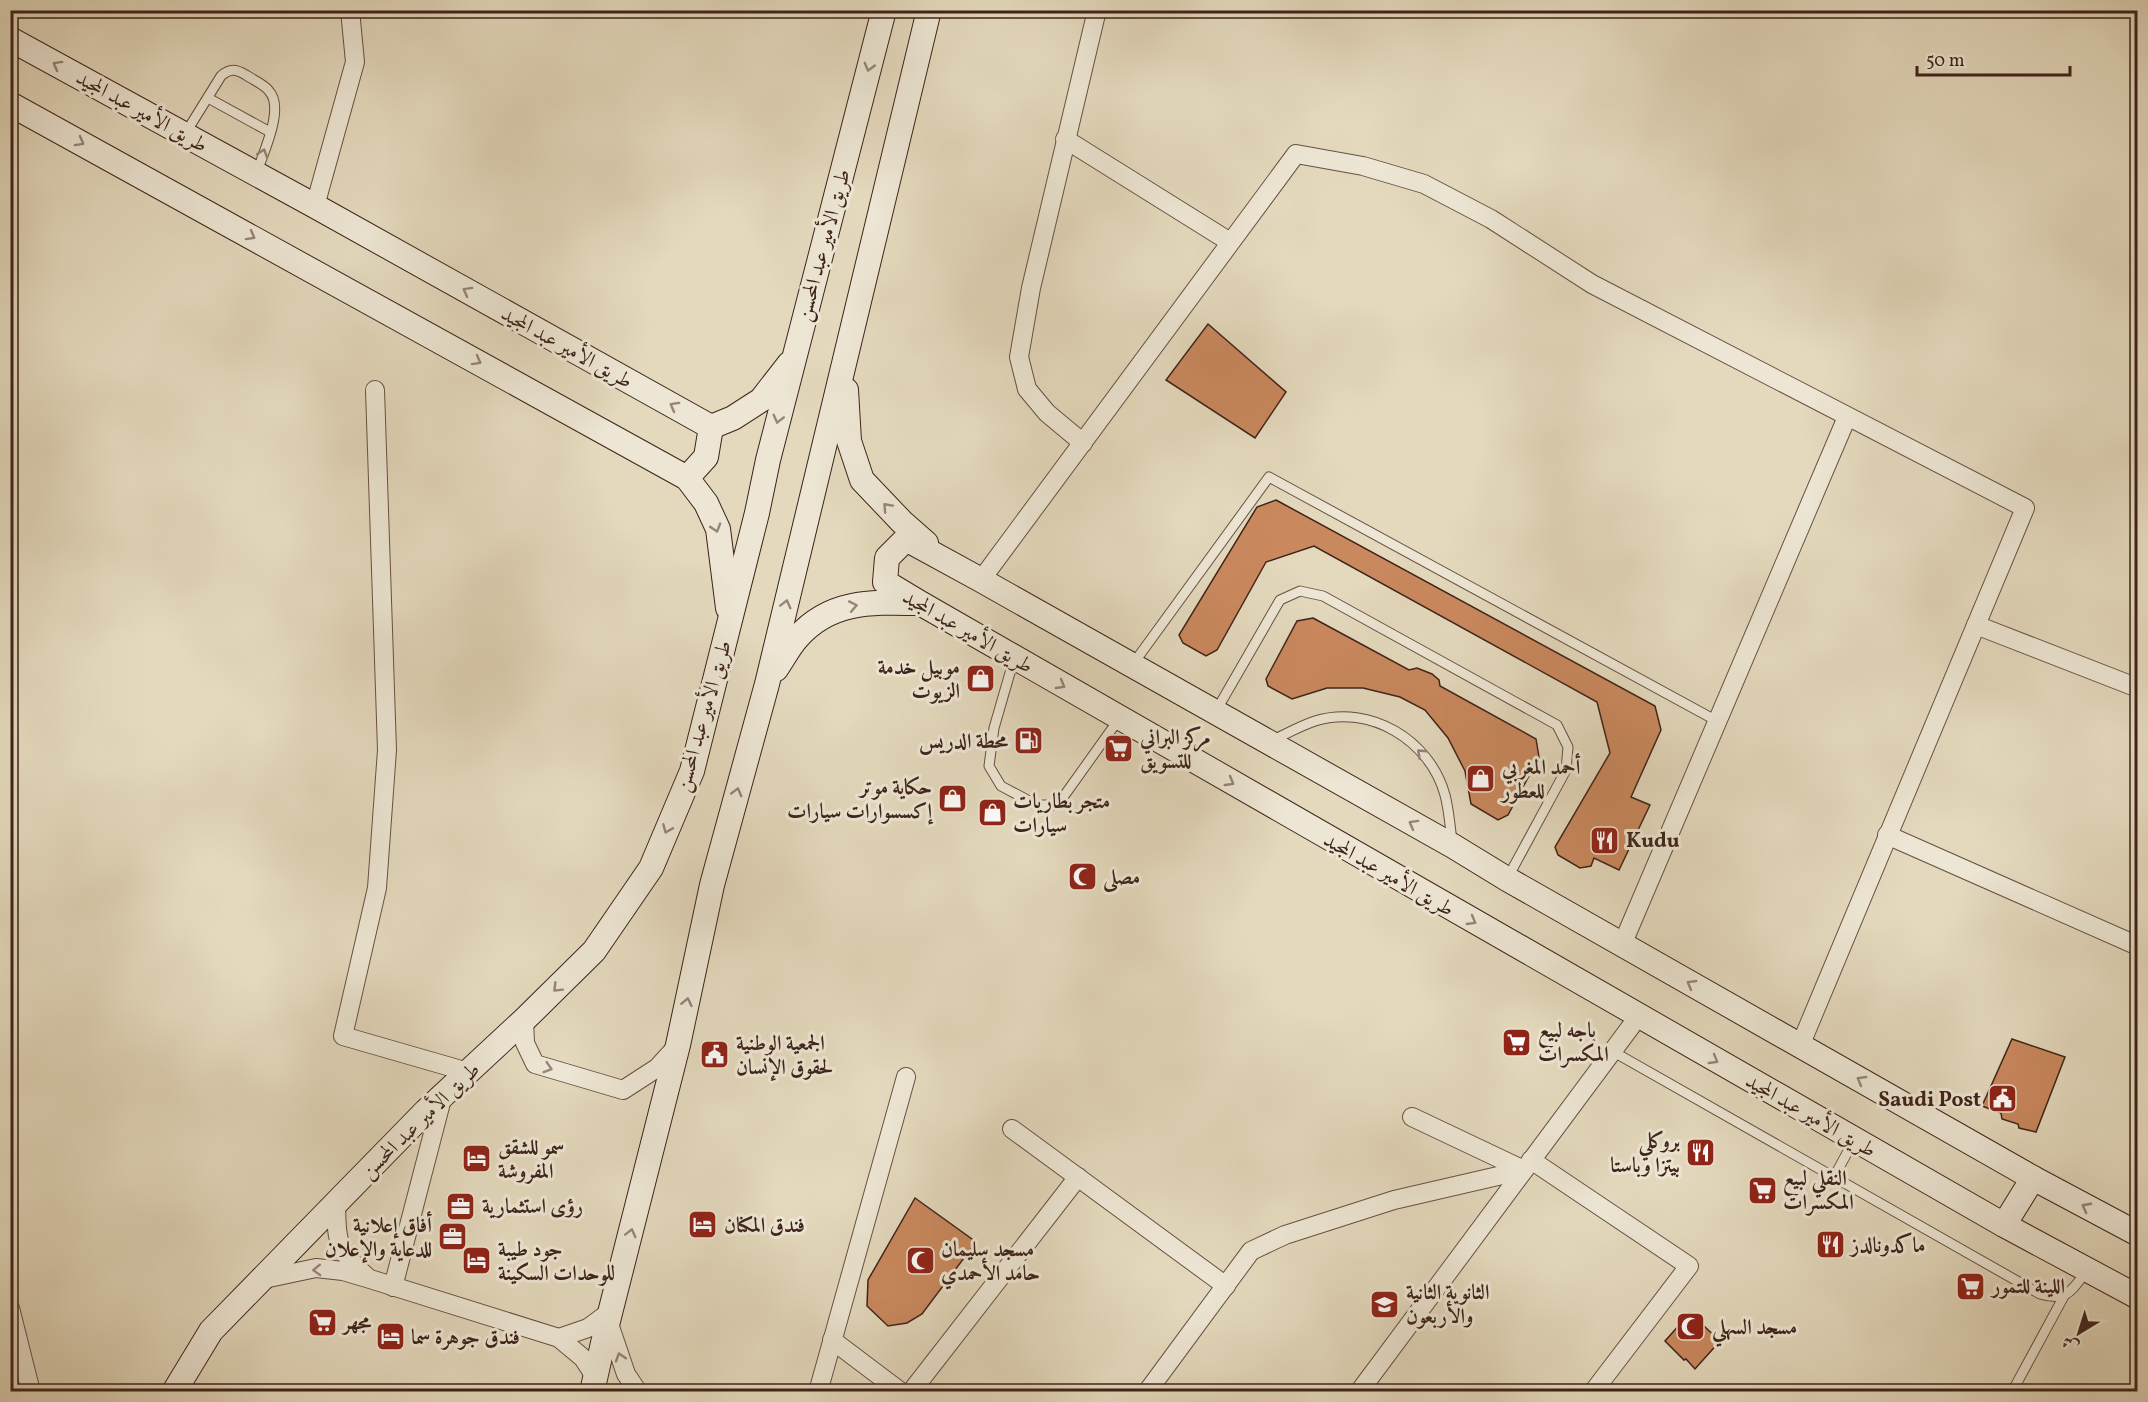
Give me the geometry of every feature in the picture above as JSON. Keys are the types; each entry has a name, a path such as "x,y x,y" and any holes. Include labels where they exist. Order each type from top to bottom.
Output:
{"main road":[{"name":"طريق الأمير عبد المحسن","path":"174,1392 211,1331 443,1095 594,951 651,868 692,771 794,358 884,10"},
{"path":"594,1385 678,1045 712,885 767,684 929,10"},
{"name":"طريق الأمير عبد المجيد","path":"10,39 256,173 711,427"},
{"path":"10,104 687,478 706,503 718,529 730,622"},
{"path":"687,478 706,457 711,427 733,418 760,400 794,358"},
{"path":"844,369 849,441 862,480 902,522 945,561"},
{"name":"طريق الأمير عبد المجيد","path":"2138,1234 2033,1178 1622,945 1453,846 906,539 887,558 885,582 920,603 1638,1017 2004,1225 2138,1297"},
{"path":"767,684 797,638 820,618 850,605 882,602 920,603"},
{"path":"2004,1225 2033,1178"}],"street":[{"path":"315,206 354,62 350,10"},
{"path":"1083,442 1047,413 1027,389 1019,357 1031,288 1097,10"},
{"path":"1065,139 1230,242"},
{"path":"981,580 1296,153 1363,166 1424,184 1481,214 1592,284 2025,508 1800,1046"},
{"path":"375,390 387,750 377,888 343,1036 468,1072"},
{"path":"1622,945 1847,417"},
{"path":"1976,625 2138,688"},
{"path":"1887,835 2138,946"},
{"path":"1359,1392 1638,1017"},
{"path":"524,1020 525,1043 535,1064 623,1090 657,1068 678,1045"},
{"path":"818,1392 906,1077"},
{"path":"393,1287 443,1095"},
{"path":"1412,1117 1527,1165 1689,1266 1593,1392"},
{"path":"1012,1129 1226,1286"},
{"path":"1147,1392 1251,1251 1285,1235 1394,1200 1527,1165"},
{"path":"912,1392 1078,1177"},
{"path":"336,1203 336,1227 340,1249 370,1279"},
{"path":"264,1279 316,1268 343,1271 559,1338 583,1358 594,1385"},
{"path":"10,1308 31,1392"},
{"path":"559,1338 588,1328 610,1316 626,1374 638,1392"},
{"path":"832,1340 901,1392"}],"lane":[{"path":"185,134 225,73 238,70 268,90 273,97 275,108 270,132 256,173"},
{"path":"208,98 270,132"},
{"path":"1132,666 1269,477 1717,721"},
{"path":"1215,712 1280,600 1300,591 1323,596 1557,725 1568,747 1566,770 1507,879"},
{"path":"1014,658 990,749 988,766 1001,786 1037,805 1054,805 1064,796 1119,719"},
{"path":"1267,742 1316,721 1345,717 1371,719 1399,732 1429,760 1445,794 1453,846"},
{"path":"1612,1051 2040,1294 2052,1298 2064,1296 2071,1292 2087,1270"},
{"path":"1834,1177 1854,1140"},
{"path":"2012,1392 2064,1296"}],"building":[{"path":"1208,324 1286,392 1255,438 1166,380"},
{"path":"1276,500 1655,706 1661,730 1631,797 1650,805 1619,870 1594,858 1591,866 1580,868 1558,855 1555,847 1610,753 1597,702 1314,546 1266,562 1217,650 1206,656 1183,643 1179,635 1257,507"},
{"path":"1313,618 1409,670 1417,668 1432,674 1439,680 1440,686 1536,739 1539,757 1508,815 1498,820 1471,804 1465,771 1448,738 1425,710 1400,697 1363,688 1327,688 1292,699 1268,686 1266,679 1297,621"},
{"path":"2012,1039 2065,1057 2036,1132 2019,1128 2018,1124 2002,1119 2001,1113 1982,1106"},
{"name":"مسجد سليمان حامد الأحمدي","path":"915,1198 976,1242 922,1314 907,1323 888,1326 867,1306 868,1280"},
{"name":"مسجد السهلي","path":"1690,1313 1720,1341 1695,1369 1665,1341"}],"place":[{"name":"موبيل خدمة الزيوت","path":"981,679"},
{"name":"محطة الدريس","path":"1029,741"},
{"name":"مركز البراني للتسويق","path":"1119,749"},
{"name":"أحمد المغربي للعطور","path":"1481,779"},
{"name":"حكاية موتر إكسسوارات سيارات","path":"953,799"},
{"name":"متجر بطاريات سيارات","path":"992,813"},
{"name":"Kudu","path":"1605,840"},
{"name":"مصلى","path":"1082,877"},
{"name":"باجه لبيع المكسرات","path":"1517,1042"},
{"name":"الجمعية الوطنية لحقوق الإنسان","path":"715,1055"},
{"name":"Saudi Post","path":"2002,1099"},
{"name":"بروكلي بيتزا وباستا","path":"1701,1153"},
{"name":"سمو للشقق المفروشة","path":"477,1159"},
{"name":"النقلي لبيع المكسرات","path":"1762,1190"},
{"name":"رؤى استثمارية","path":"461,1206"},
{"name":"فندق المكنان","path":"703,1225"},
{"name":"أفاق إعلانية للدعاية والإعلان","path":"453,1237"},
{"name":"ماكدونالدز","path":"1830,1245"},
{"name":"جود طيبة للوحدات السكينة","path":"477,1261"},
{"name":"مسجد سليمان حامد الأحمدي","path":"920,1261"},
{"name":"اللينة للتمور","path":"1971,1286"},
{"name":"الثانوية الثانية والأربعون","path":"1385,1304"},
{"name":"مجهر","path":"322,1322"},
{"name":"مسجد السهلي","path":"1691,1327"},
{"name":"فندق جوهرة سما","path":"390,1337"}]}
